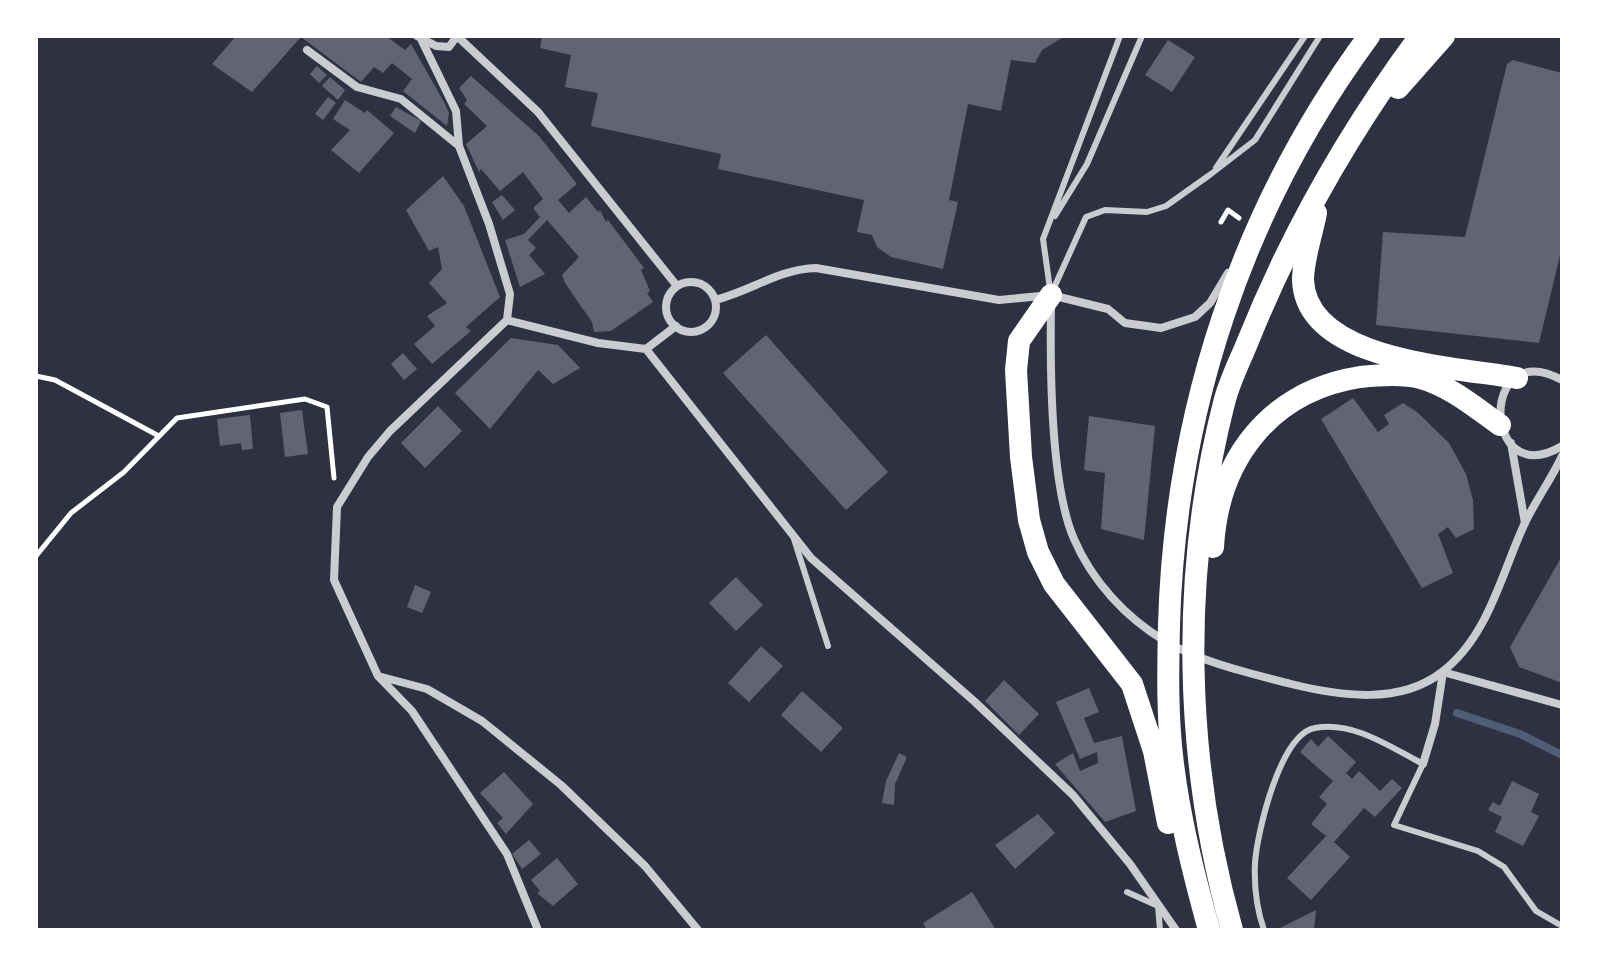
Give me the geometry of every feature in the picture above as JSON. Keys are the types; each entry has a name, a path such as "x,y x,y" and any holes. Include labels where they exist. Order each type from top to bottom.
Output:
{"highway":[{"path":"1207,930 1184,836 1172,761 1168,691 1171,571 1179,492 1212,346 1231,288 1289,159 1337,80 1369,36"},
{"path":"1232,930 1204,812 1200,703 1204,583 1200,525 1224,401 1277,269 1362,122 1420,36"},
{"path":"1362,122 1444,36"},
{"path":"1320,196 1303,279 1309,307 1332,332 1378,353 1517,378"},
{"path":"1051,295 1019,341 1016,370 1029,520 1038,552 1054,584 1132,684 1154,751 1166,818 1207,930"},
{"path":"1204,583 1228,480 1246,443 1273,413 1300,394 1328,382 1378,375 1421,378 1458,396 1505,434"}],"street":[{"path":"420,38 449,47 457,36 538,112 677,286"},
{"path":"420,38 456,111 459,146 489,224 510,294 507,320 390,431 368,457 337,507 334,580 378,676 412,711 507,854 538,930"},
{"path":"307,50 357,87 401,99 459,146"},
{"path":"715,300 752,290 787,270 816,268 999,300 1051,295 1108,309 1125,323 1145,327 1177,325 1195,317 1224,283 1249,225 1289,159"},
{"path":"699,283 715,300 715,315 705,327 691,331 676,326 666,306 677,286 699,283"},
{"path":"1051,295 1052,395 1064,508 1074,539 1090,569 1135,621 1167,642 1215,662 1317,690 1392,694 1428,682 1443,672 1481,624 1525,524 1562,456"},
{"path":"507,320 598,343 646,349 811,558 975,702 1073,795 1130,864 1176,930"},
{"path":"646,349 676,326"},
{"path":"1525,524 1500,399 1517,378 1541,372 1562,380"},
{"path":"1505,434 1534,454 1562,446"},
{"path":"1443,672 1562,705"},
{"path":"1423,764 1435,724 1443,672"},
{"path":"378,676 427,689 482,721 561,785 634,856 698,930"}],"lane":[{"path":"1051,295 1043,239 1120,36"},
{"path":"1048,226 1087,164 1142,36"},
{"path":"1211,174 1305,36"},
{"path":"1051,295 1086,217 1105,210 1147,212 1166,206 1255,140 1320,36"},
{"path":"793,535 828,646"},
{"path":"1264,930 1258,913 1255,864 1267,802 1294,743 1310,728 1334,726 1361,732 1423,764 1394,825 1478,851 1504,867 1536,911 1562,926"},
{"path":"1127,892 1158,906 1160,930"}],"path":[{"path":"36,376 55,380 157,435"},
{"path":"36,556 71,513 124,472 177,418 305,399 327,407 337,507"}],"building":[{"path":"236,36 386,36 405,50 411,44 449,113 447,126 403,91 412,79 392,63 383,73 374,67 361,82 301,37 252,92 212,64"},
{"path":"542,36 1065,36 1042,50 1035,63 1011,60 1001,111 968,104 949,200 958,202 943,269 891,257 877,247 872,235 857,232 864,200 718,169 721,154 591,126 598,93 565,87 571,55 540,48"},
{"path":"1168,40 1195,57 1172,92 1145,75"},
{"path":"1513,60 1562,73 1562,247 1539,343 1376,325 1383,232 1465,237 1507,64"},
{"path":"317,66 327,75 319,83 310,74"},
{"path":"471,76 539,136 577,184 558,200 569,213 586,197 598,212 600,210 606,222 608,220 644,268 641,270 650,291 647,293 653,302 611,331 594,332 592,322 565,283 562,275 579,257 547,220 528,240 536,248 529,255 545,274 520,287 505,240 524,234 540,217 533,208 543,199 523,172 500,191 481,169 479,172 466,144 487,126 464,104 467,100 459,88"},
{"path":"330,77 345,90 338,100 322,86"},
{"path":"328,97 336,103 323,120 315,114"},
{"path":"345,100 365,113 367,110 394,133 359,173 331,150 350,130 333,119"},
{"path":"396,107 421,121 415,133 390,116"},
{"path":"443,176 464,206 500,297 466,327 471,331 432,364 414,344 435,326 427,316 447,303 429,283 442,269 438,247 429,251 406,210"},
{"path":"502,195 515,210 503,220 492,202"},
{"path":"766,335 888,472 846,510 723,373"},
{"path":"511,338 558,345 580,368 553,384 538,370 490,429 455,393"},
{"path":"403,353 417,369 404,380 391,364"},
{"path":"1353,398 1378,432 1389,424 1384,415 1403,403 1417,412 1449,443 1466,474 1473,500 1474,529 1456,538 1448,527 1438,534 1453,573 1422,588 1321,419"},
{"path":"438,406 462,431 425,468 401,443"},
{"path":"302,410 308,454 285,457 280,413"},
{"path":"250,415 253,449 242,450 241,443 220,446 217,419"},
{"path":"1089,416 1155,426 1144,540 1101,529 1105,473 1084,470"},
{"path":"1562,556 1562,683 1519,667 1510,647"},
{"path":"736,577 763,605 736,631 709,603"},
{"path":"415,585 431,592 422,613 407,607"},
{"path":"761,646 783,666 749,702 728,683"},
{"path":"1004,680 1039,714 1019,735 985,701"},
{"path":"1089,688 1099,712 1084,718 1094,743 1122,736 1136,811 1105,822 1055,764 1073,753 1080,771 1098,763 1097,752 1080,759 1056,702"},
{"path":"802,691 843,728 821,752 781,715"},
{"path":"1328,736 1356,762 1346,773 1352,779 1359,771 1380,791 1392,779 1402,788 1375,817 1364,808 1334,842 1350,857 1311,900 1287,878 1326,836 1311,824 1327,804 1319,797 1333,781 1300,752 1311,739 1318,747"},
{"path":"899,753 907,757 895,784 894,805 882,803 886,781"},
{"path":"504,772 533,804 506,834 497,823 503,818 480,793"},
{"path":"1512,781 1539,794 1531,812 1539,816 1523,846 1495,832 1502,817 1488,810 1493,802 1500,806"},
{"path":"1038,814 1055,833 1015,869 995,845"},
{"path":"529,840 541,854 522,869 512,854"},
{"path":"557,858 578,884 553,906 537,893 540,891 531,880"},
{"path":"972,892 996,930 927,930 923,923"},
{"path":"1316,910 1314,930 1276,930"}],"waterway":[{"path":"1457,713 1520,734 1562,755"}]}
